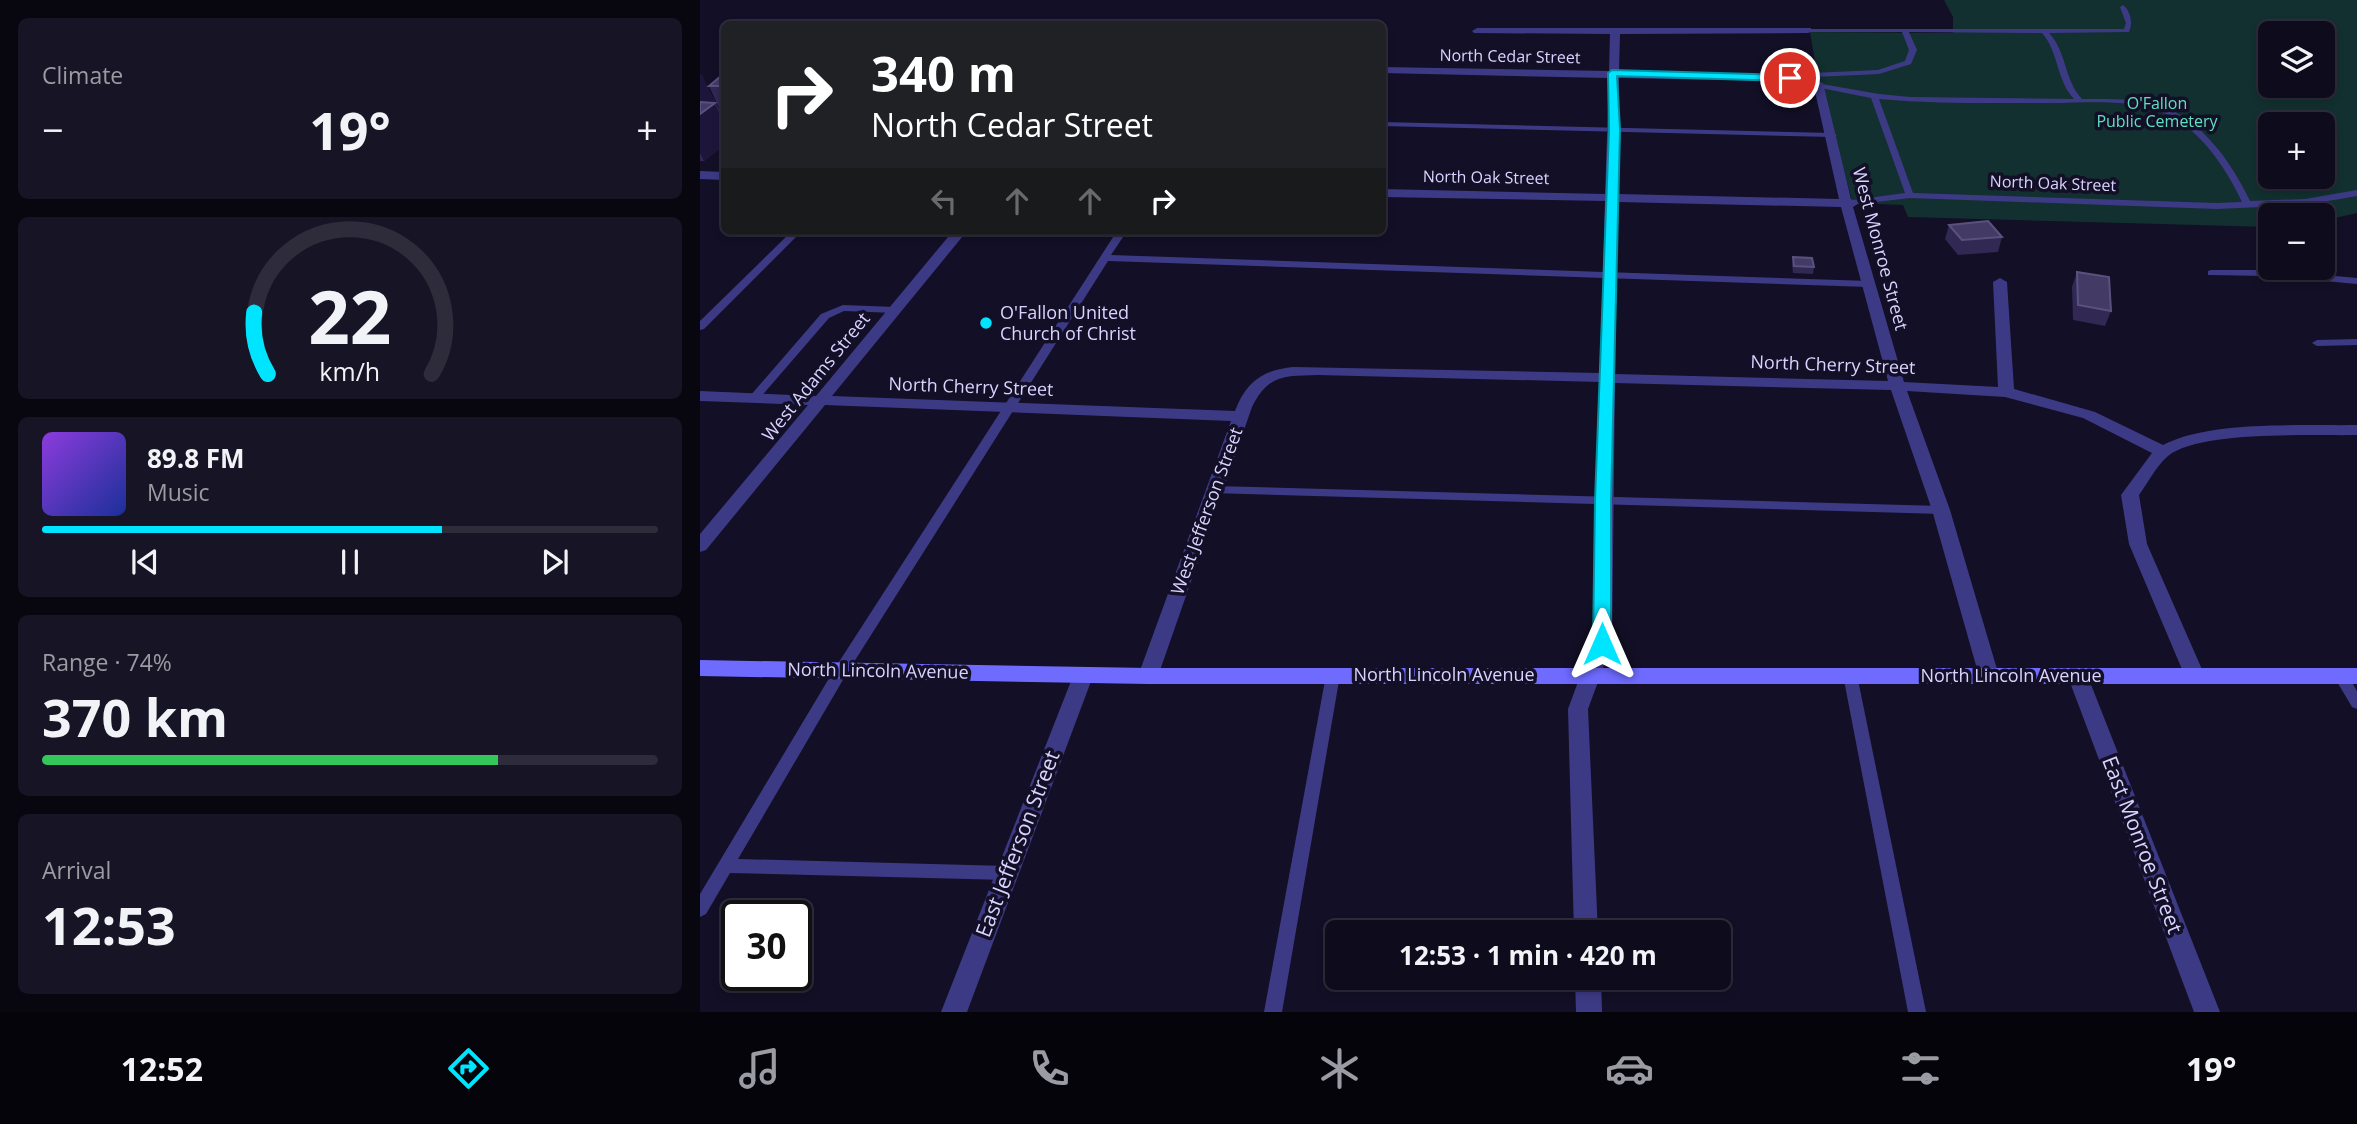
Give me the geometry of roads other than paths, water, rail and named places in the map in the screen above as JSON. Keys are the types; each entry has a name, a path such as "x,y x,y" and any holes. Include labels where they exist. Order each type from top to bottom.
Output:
{"main road":[{"name":"North Lincoln Avenue","path":"700,668 842,668 1083,676 2348,676"}],"street":[{"path":"1477,31 1808,30"},
{"path":"1586,920 1578,709 1602,644 1603,501 1614,130 1612,73 1615,32"},
{"name":"North Cedar Street","path":"1386,70 1612,73 1812,83"},
{"name":"West Monroe Street","path":"1812,83 1833,135 1897,386 1941,510 1989,676"},
{"path":"700,175 721,176"},
{"name":"North Oak Street","path":"1386,193 1849,203"},
{"name":"West Adams Street","path":"700,546 957,235"},
{"path":"2000,282 2006,392"},
{"name":"North Cherry Street","path":"1292,372 1318,370 1608,377 2006,392 2089,415 2163,452"},
{"name":"West Jefferson Street","path":"1147,676 1252,387 1268,375 1292,372"},
{"name":"North Cherry Street","path":"700,396 1241,416"},
{"path":"2194,674 2138,544 2130,495 2163,452 2175,445 2248,432 2357,430"},
{"name":"East Jefferson Street","path":"954,1012 1083,676"},
{"name":"East Monroe Street","path":"2078,677 2207,1012"},
{"path":"1588,990 1589,1012"}],"lane":[{"path":"1808,30 2127,31 2129,23 2123,7"},
{"path":"1905,31 1913,50 1908,62 1879,72 1812,75 1812,83 1894,99 2080,102 2144,106 2166,111 2187,121 2239,186 2247,204"},
{"path":"2044,31 2055,41 2060,51 2060,68 2068,91 2080,102"},
{"path":"1874,96 1910,195"},
{"path":"1386,124 1833,135"},
{"name":"North Oak Street","path":"1849,203 1910,195 2217,206 2305,202 2357,193"},
{"path":"700,327 793,235"},
{"path":"700,909 842,668 1006,408 1119,235"},
{"path":"1104,258 1869,284"},
{"path":"2211,273 2269,273 2357,281"},
{"path":"754,398 825,317 843,308 895,310"},
{"path":"2317,343 2357,342"},
{"path":"1214,490 1941,510"},
{"path":"1273,1012 1333,675"},
{"path":"1850,676 1917,1012"},
{"path":"2348,676 2357,703"},
{"path":"725,866 1007,873"}],"place":[{"name":"O'Fallon United Church of Christ","path":"986,323"}],"park label":[{"name":"O'Fallon Public Cemetery","path":"2157,112"}]}
